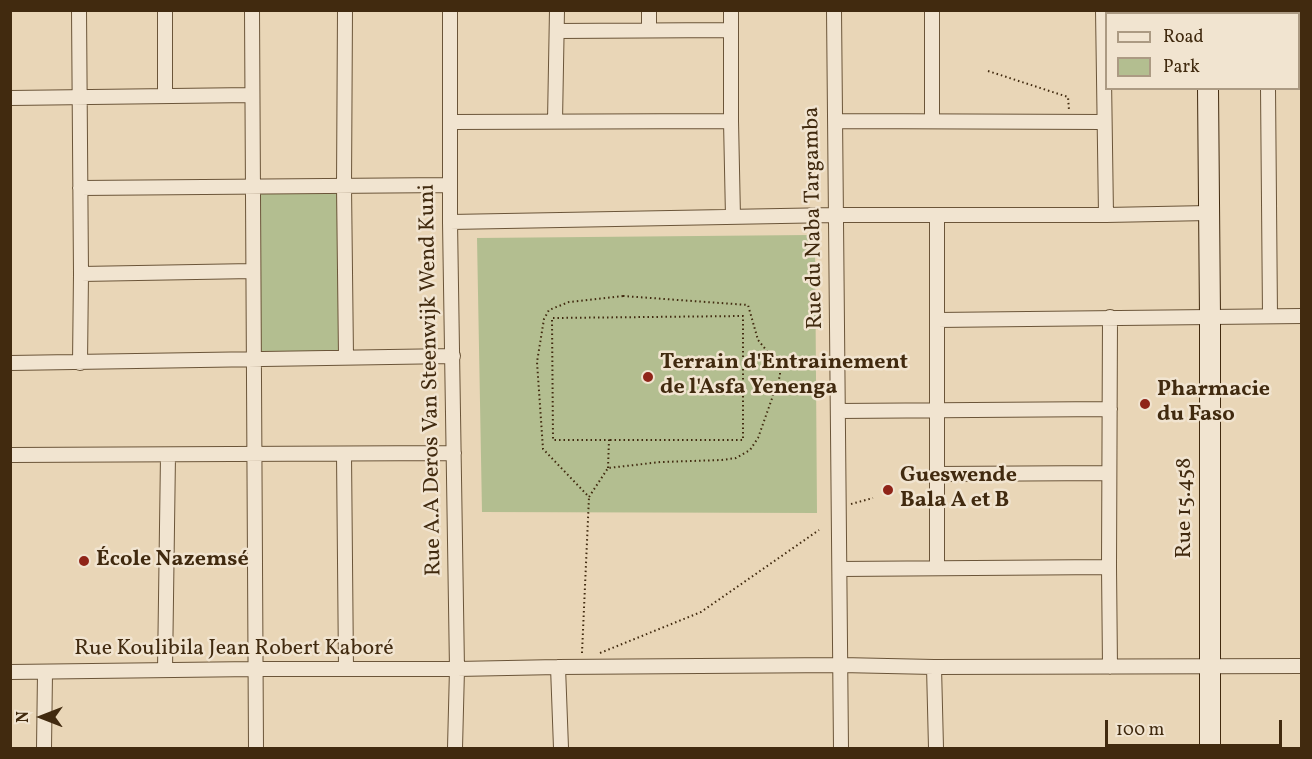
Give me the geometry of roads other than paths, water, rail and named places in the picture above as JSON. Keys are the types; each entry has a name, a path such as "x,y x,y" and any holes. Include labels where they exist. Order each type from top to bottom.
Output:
{"main road":[{"name":"Rue 15.458","path":"1208,90 1210,748"}],"street":[{"path":"79,10 80,363"},
{"path":"165,10 165,96"},
{"path":"252,10 256,748"},
{"path":"345,10 345,357"},
{"name":"Rue A.A Deros Van Steenwijk Wend Kuni","path":"450,10 450,222 457,669 455,748"},
{"path":"555,121 557,10"},
{"path":"649,10 649,30"},
{"path":"731,10 734,217"},
{"name":"Rue du Naba Targamba","path":"834,10 841,748"},
{"path":"933,10 933,121"},
{"path":"1103,10 1106,215"},
{"path":"557,31 731,30"},
{"path":"1268,90 1270,316"},
{"path":"10,98 252,95"},
{"path":"451,122 731,121"},
{"path":"835,121 1104,122"},
{"path":"80,188 450,185"},
{"path":"450,222 836,215 1209,213"},
{"path":"937,215 937,568"},
{"path":"81,274 253,272"},
{"path":"937,320 1302,316"},
{"path":"1110,317 1110,667"},
{"path":"10,363 453,356"},
{"path":"838,411 1110,410"},
{"path":"10,455 454,453"},
{"path":"344,454 345,669"},
{"path":"165,670 168,455"},
{"path":"937,474 1109,473"},
{"path":"840,569 1109,567"},
{"name":"Rue Koulibila Jean Robert Kaboré","path":"10,672 457,669 558,667 582,663 934,667 1302,666"},
{"path":"558,667 561,748"},
{"path":"934,667 936,748"},
{"path":"44,748 45,673"}],"place":[{"name":"Terrain d'Entrainement de l'Asfa Yenenga","path":"648,377"},
{"name":"Pharmacie du Faso","path":"1145,404"},
{"name":"Gueswende Bala A et B","path":"888,490"},
{"name":"École Nazemsé","path":"84,561"}]}
